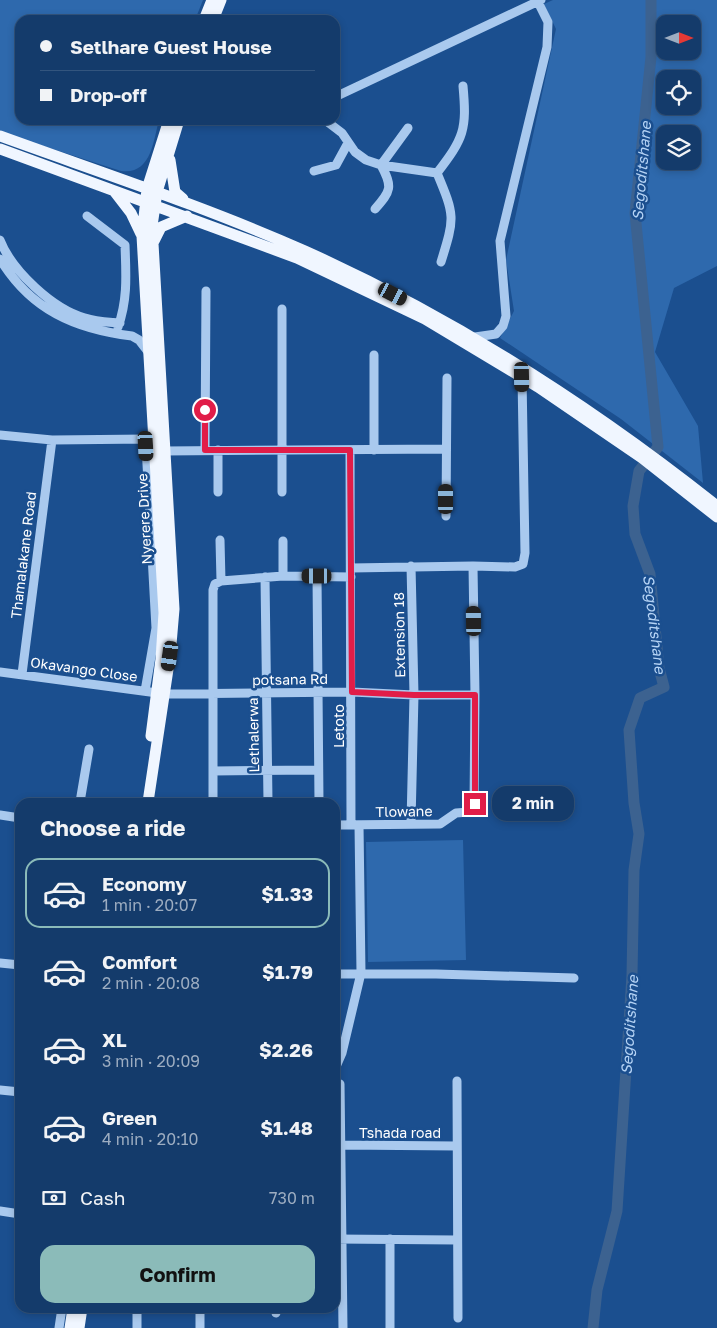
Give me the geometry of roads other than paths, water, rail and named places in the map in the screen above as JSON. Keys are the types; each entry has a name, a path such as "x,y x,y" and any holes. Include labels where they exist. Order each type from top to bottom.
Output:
{"main road":[{"path":"206,15 212,0"},
{"path":"215,15 221,0"},
{"path":"168,125 164,152 175,192 189,204"},
{"path":"150,203 152,190 164,152 177,125"},
{"path":"0,136 152,190 306,251 475,337 541,379 646,456 688,489 717,517"},
{"path":"0,149 298,258 370,292 425,319 522,377 646,456"},
{"path":"121,179 134,179 148,173 164,152"},
{"path":"114,191 131,213 142,236"},
{"name":"Nyerere Drive","path":"148,798 161,693 164,613 142,236 150,203"},
{"name":"Nyerere Drive","path":"142,798 174,609 163,451 150,203"},
{"path":"152,246 161,227 186,216"},
{"path":"688,489 717,506"},
{"path":"70,1328 72,1313"},
{"path":"78,1328 81,1313"}],"street":[{"path":"340,95 540,1 548,22 547,47 500,241 506,316 503,326 496,334 475,337"},
{"path":"437,173 456,148 463,134 465,113 462,86"},
{"path":"332,125 342,133 360,156 381,165 437,173"},
{"path":"381,165 408,128"},
{"path":"314,171 336,165 348,142"},
{"path":"375,209 388,195 390,186 389,179 381,165"},
{"path":"437,173 450,203 453,219 442,262"},
{"path":"87,216 125,246 127,293 120,323 115,334"},
{"path":"0,240 10,260 34,287 63,309 86,319 120,323"},
{"path":"0,259 3,270 36,300 66,320 78,325 115,334 132,336 139,340 149,353"},
{"path":"205,450 206,291"},
{"path":"282,309 282,492"},
{"path":"132,336 148,327"},
{"path":"374,355 374,450"},
{"path":"213,798 213,590 215,584 221,581 283,576 317,576 411,566 516,567 523,564 522,377"},
{"path":"446,516 447,378"},
{"path":"0,434 52,440 155,439"},
{"path":"142,439 146,446 156,628 144,691"},
{"name":"Thamalakane Road","path":"22,674 52,440"},
{"path":"163,451 446,449"},
{"path":"218,450 218,492"},
{"name":"Letoto","path":"340,1058 361,973 352,692 350,450"},
{"path":"220,540 221,581"},
{"path":"283,541 283,576"},
{"name":"Extension 18","path":"411,566 414,695 411,823"},
{"path":"473,566 475,695"},
{"path":"317,576 319,798"},
{"name":"Lethalerwa","path":"265,577 268,798"},
{"name":"Okavango Close","path":"0,672 161,693"},
{"name":"potsana Rd","path":"161,693 352,692 475,695"},
{"name":"Tlowane","path":"340,825 440,824 456,813 469,812 475,804 475,695"},
{"path":"81,798 89,750"},
{"path":"213,771 318,770"},
{"path":"0,815 15,817"},
{"path":"0,963 15,964"},
{"path":"340,974 574,978"},
{"path":"457,1081 458,1318"},
{"path":"340,1084 342,1145 340,1208"},
{"path":"0,1090 15,1092"},
{"name":"Tshada road","path":"342,1145 457,1146"},
{"path":"0,1211 15,1213"},
{"path":"340,1239 457,1240"},
{"path":"390,1239 390,1328"},
{"path":"340,1261 343,1328"},
{"path":"60,1328 62,1313"},
{"path":"137,1313 137,1328"},
{"path":"200,1313 200,1328"}],"waterway":[{"name":"Segoditshane","path":"593,1328 597,1290 617,1211 632,975 634,870 639,834 634,803 629,730 640,698 664,687 659,668 650,574 635,534 633,506 639,471 658,447 635,213 651,57 651,0"}]}
